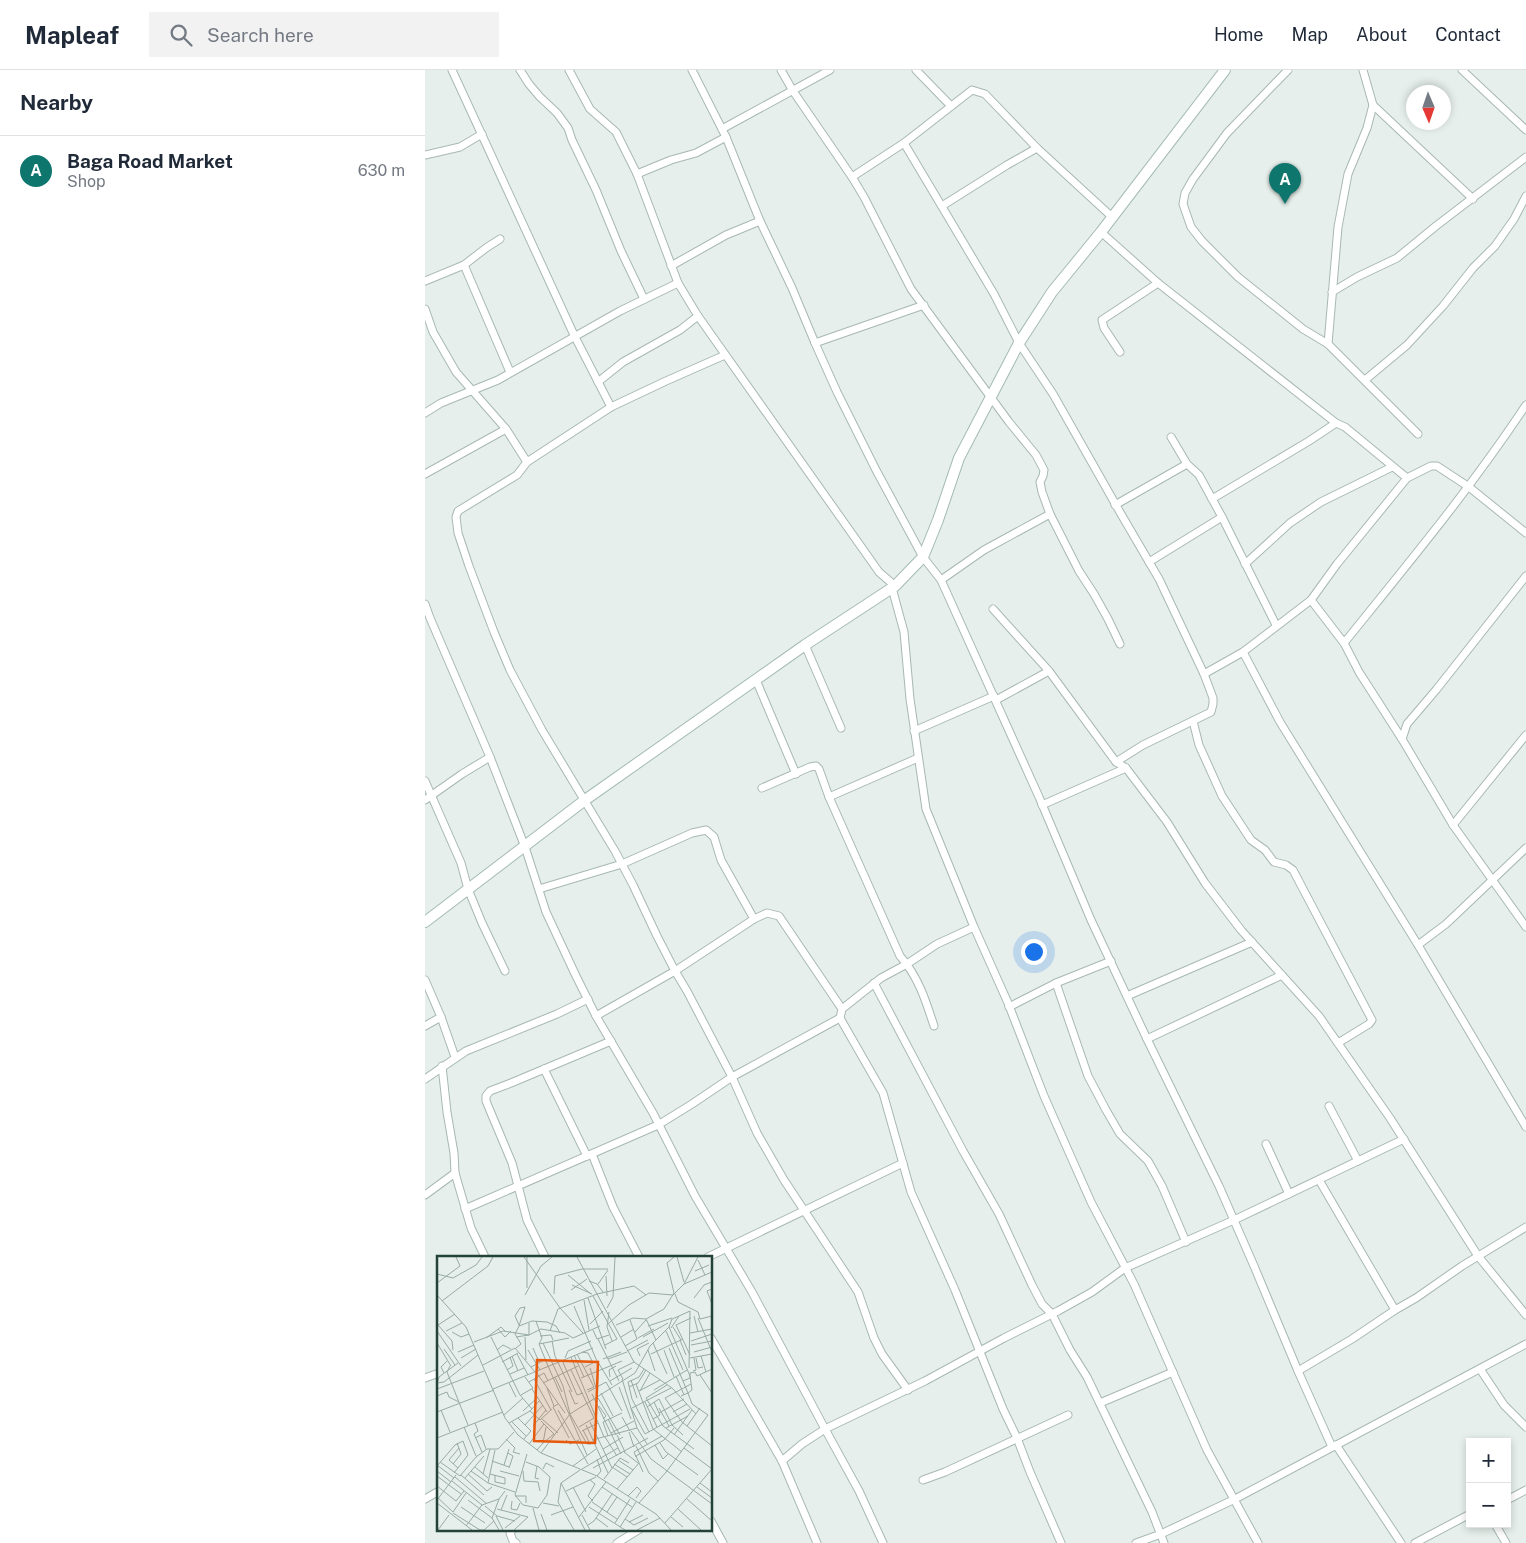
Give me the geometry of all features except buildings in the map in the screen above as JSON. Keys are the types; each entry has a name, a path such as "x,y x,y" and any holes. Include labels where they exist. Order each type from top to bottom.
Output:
{"street":[{"path":"452,70 574,335 611,408"},
{"path":"519,70 568,128 571,140 596,190 621,252 644,299"},
{"path":"569,70 590,109 617,132 637,174 678,283 698,316 879,572 893,587 904,632 910,699 926,810 1009,1007 1043,1096 1091,1202 1134,1284 1207,1450 1258,1543"},
{"path":"692,70 726,137 815,343 876,470 923,557 941,580 1043,805 1091,920 1234,1220 1297,1371 1335,1446 1401,1543"},
{"path":"781,70 793,91 852,177 911,289 1036,455 1044,470 1040,482 1050,514 1079,572 1109,619 1119,644"},
{"path":"722,129 830,70"},
{"path":"916,70 951,106"},
{"path":"425,922 585,800 805,645 893,587 923,557 959,458 1019,342 1051,292 1101,232 1111,216 1225,70"},
{"path":"1288,70 1227,133 1193,178 1185,193 1183,204 1191,227 1238,278 1303,329 1328,344 1419,434"},
{"path":"1328,344 1337,227 1347,174 1367,128 1373,105 1363,70"},
{"path":"1462,70 1526,130"},
{"path":"852,177 904,143 972,90 985,94 1037,148 1111,216"},
{"path":"1373,105 1473,199"},
{"path":"425,155 460,147 482,134"},
{"path":"637,174 671,160 696,153 726,137"},
{"path":"904,143 994,294 1019,342 1053,394 1159,579 1204,674 1213,698 1211,712 1143,745 1116,762"},
{"path":"942,206 1007,164 1037,148"},
{"path":"1332,292 1357,277 1397,258 1526,158"},
{"path":"1365,380 1407,345 1443,306 1473,268 1495,246 1514,219 1526,196"},
{"path":"671,266 726,235 761,221"},
{"path":"1101,232 1158,283 1407,478"},
{"path":"425,281 465,265 500,239"},
{"path":"465,265 510,372"},
{"path":"425,413 441,403 498,380 574,335 678,283"},
{"path":"1120,352 1104,328 1102,320 1158,283"},
{"path":"815,343 924,305"},
{"path":"425,309 433,332 456,372 506,429 527,462"},
{"path":"598,382 623,362 680,330 698,316"},
{"path":"725,355 665,381 611,408 527,462 517,475 458,511 456,526 469,566 510,670 542,730 622,864 675,971 732,1077 757,1133 784,1180 858,1292 874,1338 882,1354 907,1390"},
{"path":"1344,643 1469,487 1526,404"},
{"path":"1212,499 1309,441 1335,422"},
{"path":"425,474 506,429"},
{"path":"1171,437 1187,464 1199,475 1276,626"},
{"path":"1115,505 1187,464"},
{"path":"1204,674 1243,652 1311,600 1337,564 1407,478 1431,466 1437,466 1469,487 1526,534"},
{"path":"1245,564 1290,523 1321,502 1392,467"},
{"path":"941,580 984,550 1050,514"},
{"path":"1149,562 1222,517"},
{"path":"1402,739 1407,724 1442,683 1526,576"},
{"path":"1311,600 1344,643 1359,672 1402,739 1453,825 1526,927"},
{"path":"425,604 525,847 546,912 596,1016 658,1124 695,1196 727,1248 859,1491 883,1543"},
{"path":"993,608 1049,671 1116,762 1126,768 1167,822 1205,883 1241,930 1319,1016 1404,1139 1478,1256 1526,1316"},
{"path":"805,645 841,728"},
{"path":"1243,652 1284,730 1418,945 1526,1127"},
{"path":"914,731 995,698 1049,671"},
{"path":"756,680 796,774"},
{"path":"1193,721 1199,746 1222,796 1251,840 1265,850 1274,862 1286,865 1293,870 1371,1020 1369,1024 1338,1043"},
{"path":"1453,825 1526,736"},
{"path":"428,798 489,757"},
{"path":"829,797 919,758"},
{"path":"762,788 810,767 816,766 819,770 829,797 900,956 907,964 923,994 934,1026"},
{"path":"1043,805 1126,768"},
{"path":"425,781 428,798 461,863 468,889 482,924 505,970"},
{"path":"539,889 622,864 692,833 706,830 714,836 721,860 754,919"},
{"path":"1418,945 1445,924 1526,848"},
{"path":"596,1016 675,971 754,919 767,913 779,916 841,1009 840,1018 883,1093 911,1192 955,1290 979,1352 1061,1543"},
{"path":"841,1009 874,983 937,944 974,927"},
{"path":"1127,996 1252,942"},
{"path":"1009,1007 1056,983 1111,961"},
{"path":"1147,1039 1282,974"},
{"path":"425,980 441,1017 455,1058"},
{"path":"874,983 963,1151 999,1214 1042,1304 1052,1314 1100,1404 1152,1512 1164,1543"},
{"path":"1056,983 1088,1076 1105,1110 1121,1134 1148,1161 1162,1186 1186,1242"},
{"path":"425,1079 466,1051 557,1014 588,999"},
{"path":"425,1026 441,1017"},
{"path":"465,1209 519,1187 658,1124 732,1077 840,1018"},
{"path":"545,1256 527,1220 512,1163 486,1101 486,1096 490,1091 611,1041"},
{"path":"442,1066 455,1173 471,1228 485,1256"},
{"path":"544,1069 638,1256"},
{"path":"1329,1106 1359,1161"},
{"path":"782,1461 802,1444 825,1429 907,1390 1093,1292 1125,1268 1234,1220 1404,1139"},
{"path":"1266,1144 1289,1194"},
{"path":"710,1256 903,1163"},
{"path":"425,1196 455,1173"},
{"path":"1319,1180 1395,1310"},
{"path":"1297,1371 1352,1339 1478,1256 1526,1227"},
{"path":"713,1341 782,1461 817,1543"},
{"path":"1136,1543 1161,1534 1235,1500 1526,1344"},
{"path":"1480,1369 1504,1405 1526,1427"},
{"path":"1100,1404 1173,1372"},
{"path":"425,1378 437,1374"},
{"path":"923,1480 945,1472 1068,1415"},
{"path":"1511,1498 1526,1490"},
{"path":"425,1499 437,1492"},
{"path":"1415,1543 1466,1516"},
{"path":"713,1525 723,1543"},
{"path":"1497,1528 1506,1543"},
{"path":"512,1530 510,1532 513,1541 516,1543"},
{"path":"617,1543 638,1530"}],"place":[{"name":"Baga Road Market","path":"1285,204"}]}
